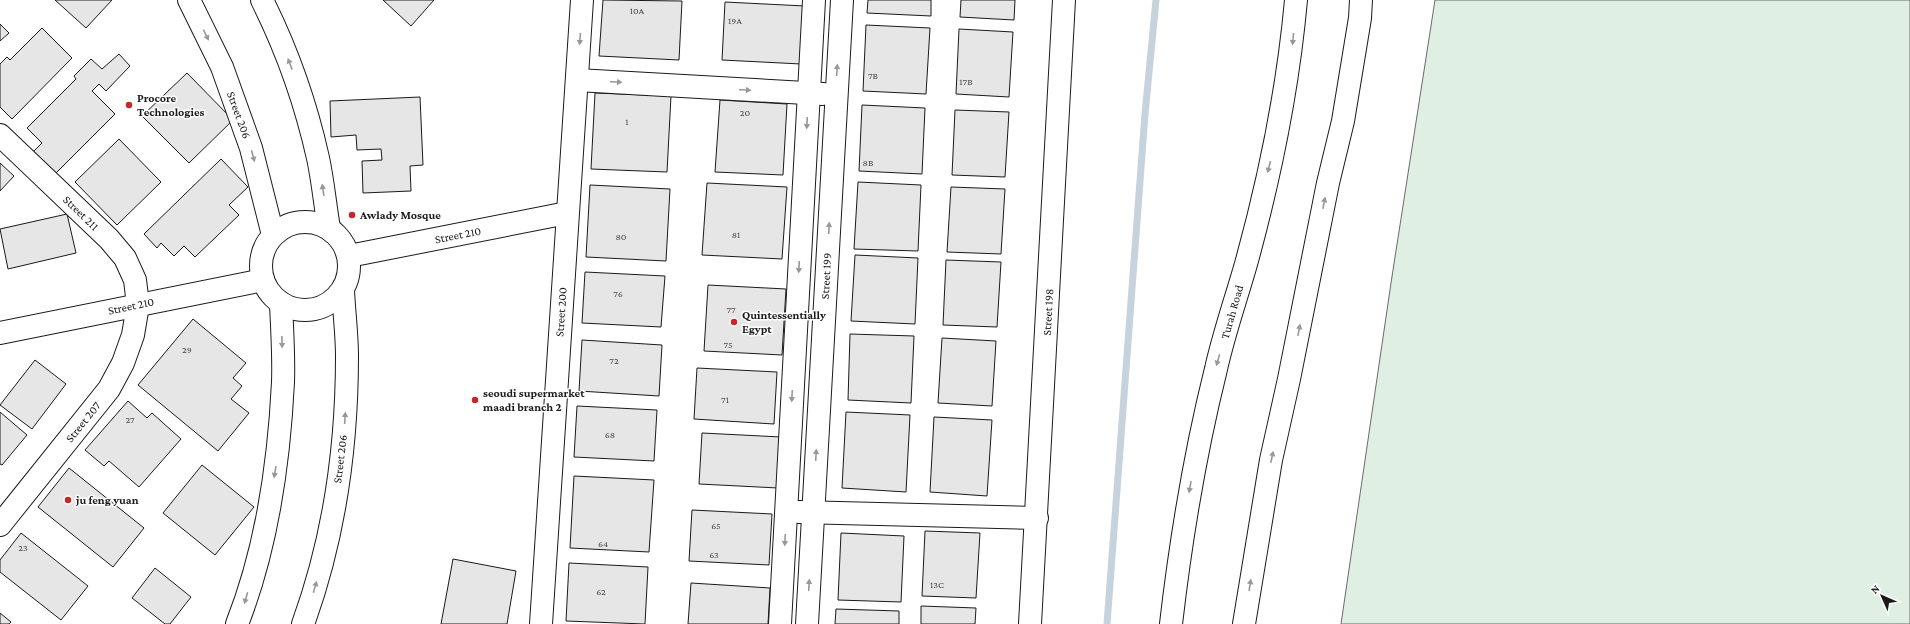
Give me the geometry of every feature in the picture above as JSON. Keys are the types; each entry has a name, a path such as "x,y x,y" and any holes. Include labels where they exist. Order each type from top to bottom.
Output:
{"street":[{"name":"Street 206","path":"189,0 222,67 251,148 274,235"},
{"path":"262,0 276,29 301,93 318,159 329,228"},
{"name":"Street 200","path":"541,624 582,0"},
{"path":"780,624 814,0"},
{"name":"Street 199","path":"807,624 842,0"},
{"name":"Street 198","path":"1030,624 1037,518 1064,0"},
{"name":"Turah Road","path":"1171,624 1187,507 1201,431 1216,367 1246,264 1281,120 1292,48 1296,0"},
{"path":"1244,624 1271,460 1290,380 1328,183 1343,120 1360,18 1361,0"},
{"path":"577,80 836,95"},
{"name":"Street 211","path":"0,135 109,239 125,258 135,280 138,305"},
{"name":"Street 210","path":"348,256 567,213"},
{"path":"300,222 315,222 329,228 342,240 348,256 349,273 343,290 331,302 314,309 297,309 281,303 270,293 263,280 261,264 264,249 274,235 285,226 300,222"},
{"name":"Street 210","path":"0,333 263,280"},
{"name":"Street 206","path":"303,624 326,549 338,484 345,420 347,355 343,290"},
{"path":"237,624 264,535 277,458 283,381 281,303"},
{"name":"Street 207","path":"0,525 109,390 123,363 130,342 138,305"},
{"path":"786,511 1037,518"}],"green space":[{"path":"1435,0 1910,0 1910,624 1341,624 1391,283"}],"building":[{"path":"55,0 112,0 86,28"},
{"path":"383,0 434,0 411,26"},
{"path":"603,0 682,1 679,60 599,56"},
{"path":"868,0 931,0 931,16 867,13"},
{"path":"961,0 1015,0 1014,20 960,17"},
{"path":"725,2 805,6 801,64 722,60"},
{"path":"0,24 9,33 0,41"},
{"path":"866,25 930,28 926,94 863,91"},
{"path":"42,28 72,58 12,119 0,107 0,64 7,57 10,60"},
{"path":"959,29 1013,32 1009,97 956,94"},
{"path":"119,54 130,66 106,91 99,84 92,91 115,114 53,176 31,154 42,143 27,128 76,79 74,76 91,59 102,69"},
{"path":"187,73 233,120 189,163 142,116"},
{"path":"595,93 671,96 667,172 591,169"},
{"path":"420,97 423,165 410,166 411,191 363,193 362,161 382,160 381,149 357,150 356,135 331,137 330,101"},
{"path":"720,100 787,104 783,175 715,172"},
{"path":"862,105 925,108 922,174 859,171"},
{"path":"955,110 1009,112 1005,177 952,175"},
{"path":"119,139 161,182 117,225 75,182"},
{"path":"221,159 248,187 229,205 239,215 195,257 184,246 174,256 161,243 157,248 144,234"},
{"path":"0,163 14,176 0,191"},
{"path":"858,182 921,185 918,251 854,249"},
{"path":"707,183 787,187 782,259 702,255"},
{"path":"590,185 670,189 666,261 586,257"},
{"path":"951,187 1005,189 1001,254 947,252"},
{"path":"67,214 76,253 8,269 0,229"},
{"path":"855,255 918,258 915,324 851,321"},
{"path":"946,260 1001,262 997,327 943,325"},
{"path":"585,272 665,276 661,327 582,323"},
{"path":"708,285 786,289 782,355 704,351"},
{"path":"193,319 246,363 233,378 242,386 231,399 249,413 218,451 138,385"},
{"path":"850,334 914,336 911,403 848,400"},
{"path":"942,338 996,341 992,406 938,403"},
{"path":"582,340 662,345 659,396 579,391"},
{"path":"35,360 66,384 32,429 0,405"},
{"path":"697,368 777,372 774,424 694,419"},
{"path":"128,401 147,418 152,413 181,439 139,487 109,461 104,466 85,450"},
{"path":"577,406 657,410 654,461 574,457"},
{"path":"0,412 27,435 2,465 0,464"},
{"path":"846,412 910,415 906,492 842,488"},
{"path":"934,417 992,420 987,496 930,492"},
{"path":"702,433 781,437 778,488 699,484"},
{"path":"202,465 254,507 215,555 163,513"},
{"path":"69,468 144,528 113,567 38,507"},
{"path":"574,476 654,480 649,552 570,548"},
{"path":"692,510 772,514 769,565 689,561"},
{"path":"925,531 980,533 976,598 922,596"},
{"path":"21,533 88,586 61,620 0,572 0,560"},
{"path":"841,533 904,536 901,602 838,600"},
{"path":"453,559 516,571 507,624 441,624"},
{"path":"569,563 648,567 645,624 566,621"},
{"path":"155,568 191,597 170,624 165,624 132,598"},
{"path":"691,583 770,588 768,624 688,624"},
{"path":"921,606 976,608 975,624 921,624"},
{"path":"836,609 899,611 899,624 835,624"},
{"path":"0,613 11,622 9,624 0,624"}],"waterway":[{"path":"1107,624 1145,114 1156,0"}],"place":[{"name":"Procore Technologies","path":"129,105"},
{"name":"Awlady Mosque","path":"352,215"},
{"name":"Quintessentially Egypt","path":"734,322"},
{"name":"seoudi supermarket maadi branch 2","path":"475,400"},
{"name":"ju feng yuan","path":"68,500"}]}
